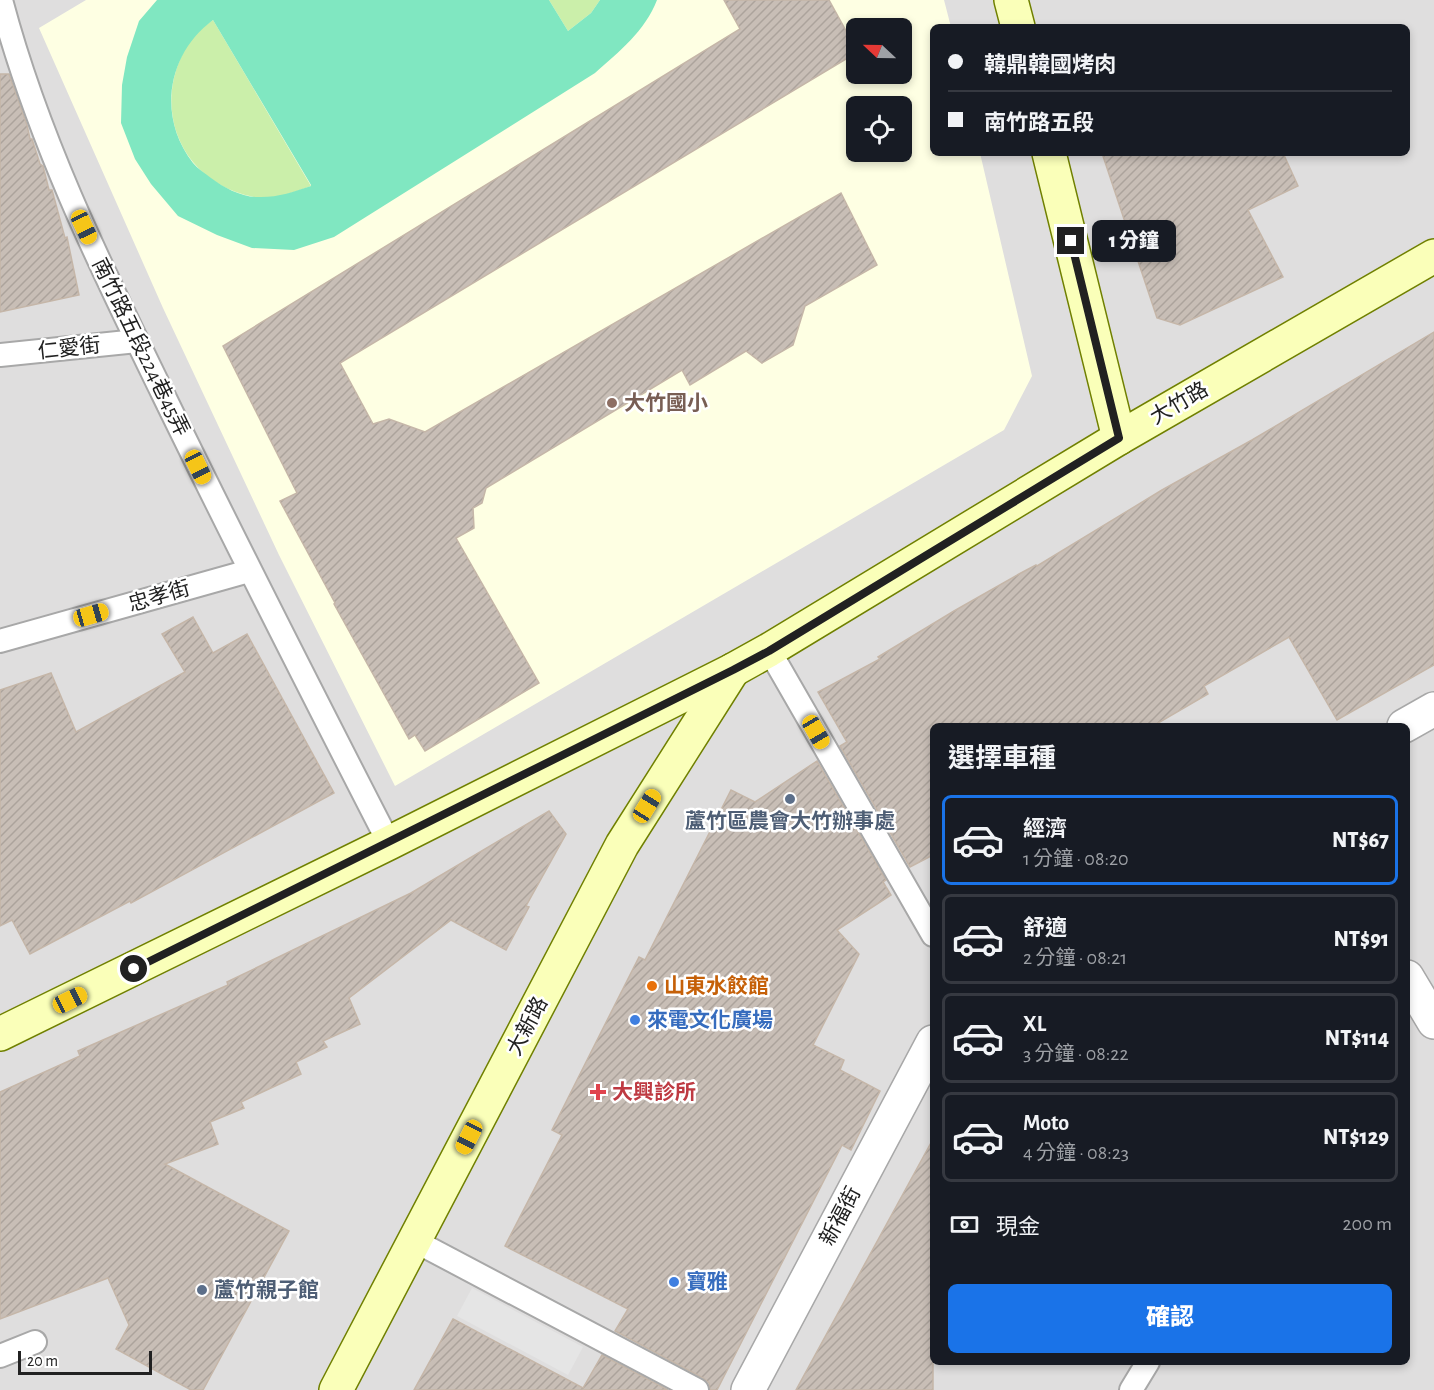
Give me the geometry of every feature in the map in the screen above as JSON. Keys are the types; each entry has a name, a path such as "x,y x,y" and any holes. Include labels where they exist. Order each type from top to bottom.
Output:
{"main road":[{"path":"1011,0 1017,24"},
{"path":"1050,156 1119,438"},
{"name":"大竹路","path":"0,1034 389,843 769,651 1119,438 1431,264"},
{"name":"大新路","path":"336,1390 622,845 733,670"}],"street":[{"path":"1409,723 1434,709"},
{"path":"1410,982 1434,1022"},
{"name":"新福街","path":"748,1390 930,1048"}],"lane":[{"name":"南竹路五段224巷45弄","path":"1,0 9,32 66,189 249,571 389,843"},
{"name":"仁愛街","path":"0,355 137,341"},
{"name":"忠孝街","path":"0,641 249,571"},
{"path":"769,651 930,930"},
{"path":"415,1241 697,1390"},
{"path":"0,1356 35,1342"},
{"path":"1131,1390 1146,1365"}],"shaded area":[{"path":"0,0 1434,0 1434,1390 0,1390"},
{"name":"大竹國小","path":"86,0 944,0 950,24 930,24 930,156 981,156 1032,376 1004,430 395,786 279,555 163,308 39,28"},
{"path":"472,1288 583,1347 568,1375 457,1316"}],"green space":[{"path":"157,0 549,0 568,31 591,13 600,0 657,0 646,22 622,49 595,73 334,237 294,250 252,248 217,235 178,216 151,184 135,159 121,123 122,85 127,57 139,21","holes":["213,20 311,185 278,196 251,197 221,185 199,169 182,145 174,126 171,107 172,87 185,50 197,34"]},
{"path":"549,0 600,0 591,13 568,31"},
{"path":"213,20 311,186 276,197 254,197 227,188 206,175 189,157 178,136 172,112 172,87 179,62 192,38"}],"building":[{"path":"724,0 829,0 846,31 846,59 340,363 373,424 389,419 425,432 841,193 877,265 805,306 793,345 762,363 746,351 690,385 682,370 486,488 482,503 473,508 474,528 456,538 539,683 425,751 415,735 409,739 280,501 297,493 223,346 740,29"},
{"path":"0,74 9,74 30,139 32,139 40,164 43,166 49,190 52,190 65,238 67,237 79,295 0,312"},
{"path":"1103,156 1284,156 1298,186 1248,210 1283,277 1180,325 1157,318"},
{"path":"1434,332 1434,665 1337,720 1289,637 1204,686 1208,694 1158,723 930,723 930,857 910,867 840,746 847,742 818,692 880,659 878,657 954,611 1037,566 1162,490 1252,440"},
{"path":"193,617 213,653 247,634 334,793 131,903 130,901 30,954 12,920 0,926 0,690 51,673 76,732 185,672 162,634"},
{"path":"817,761 886,880 883,882 891,895 837,930 859,954 813,1045 844,1060 840,1070 880,1091 851,1150 842,1145 717,1390 710,1390 709,1383 703,1378 615,1331 628,1309 505,1246 562,1135 552,1130 639,957 645,960 731,790 755,802"},
{"path":"549,811 566,834 526,906 529,907 506,950 451,920 349,998 360,1024 323,1041 327,1047 296,1062 301,1074 241,1102 244,1108 210,1122 218,1144 165,1164 289,1231 203,1390 191,1390 116,1349 129,1325 108,1278 0,1319 0,1092 80,1056 78,1051 228,985 227,982 411,893"},
{"path":"930,1144 930,1365 933,1365 933,1390 796,1390"},
{"path":"453,1319 583,1388 602,1355 668,1390 414,1390"}],"place":[{"name":"大竹國小","path":"612,403"},
{"name":"蘆竹區農會大竹辦事處","path":"790,799"},
{"name":"山東水餃館","path":"652,986"},
{"name":"來電文化廣場","path":"635,1020"},
{"name":"大興診所","path":"598,1092"},
{"name":"寶雅","path":"674,1282"},
{"name":"蘆竹親子館","path":"202,1290"}],"route":[{"path":"134,969 769,651 1119,438 1071,241"}]}
